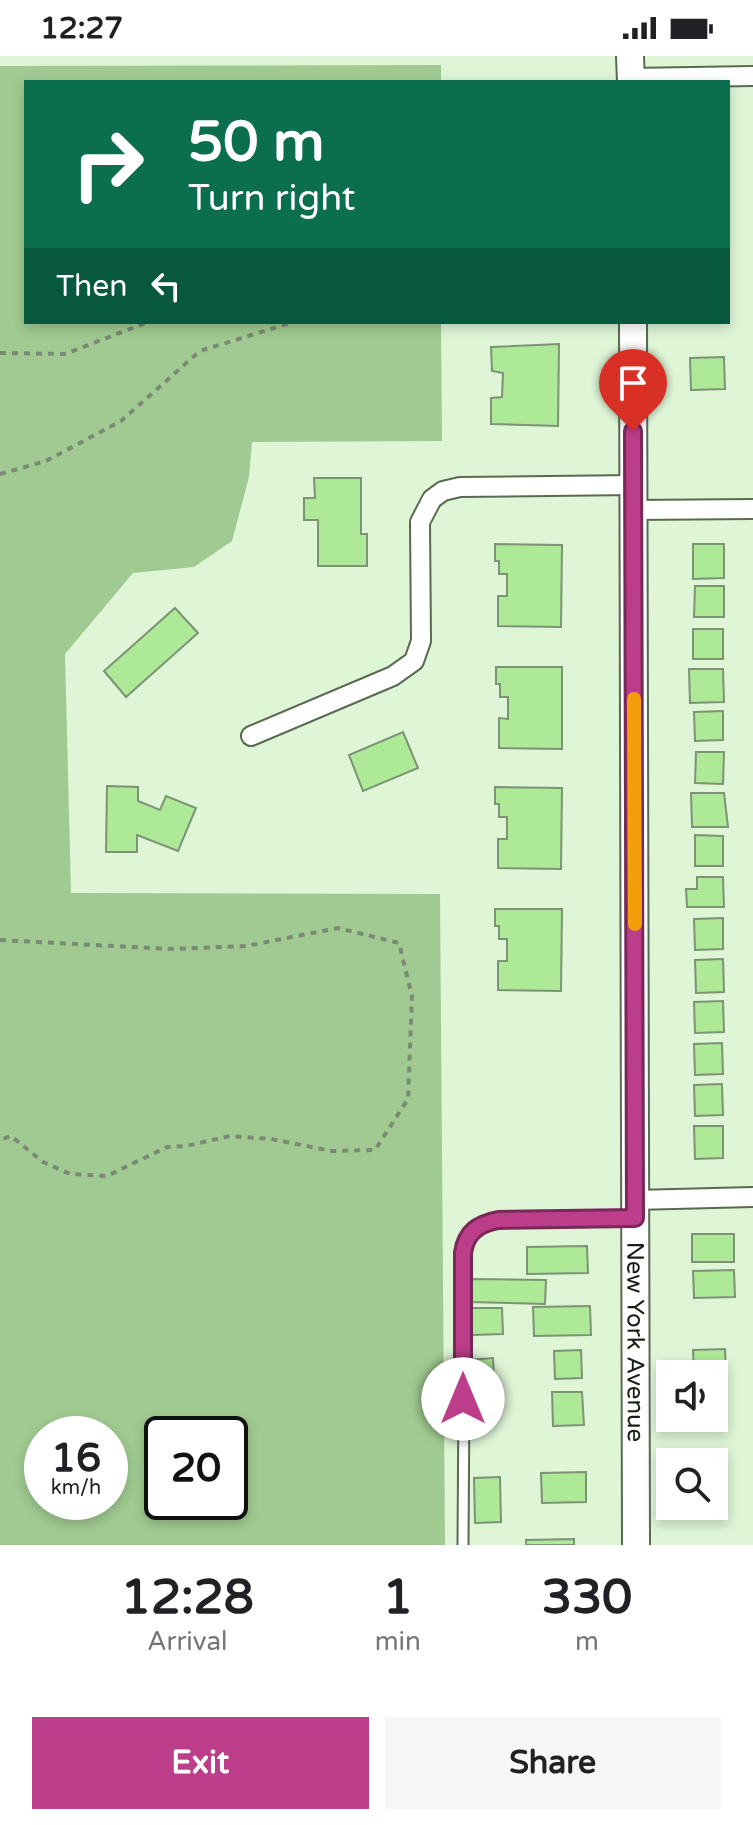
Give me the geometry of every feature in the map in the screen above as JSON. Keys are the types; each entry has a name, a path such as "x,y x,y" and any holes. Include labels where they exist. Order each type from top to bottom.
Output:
{"street":[{"path":"631,72 753,76"},
{"name":"New York Avenue","path":"633,324 636,1545"},
{"path":"251,736 393,676 414,661 421,641 420,522 432,499 443,491 460,487 753,509"},
{"path":"635,1209 753,1197"}],"lane":[{"path":"463,1545 465,1242 472,1230 498,1220 635,1209"}],"path":[{"path":"0,353 65,354 143,324"},
{"path":"0,474 46,461 121,421 200,351 287,324"},
{"path":"0,940 170,949 246,946 338,928 399,943 412,996 408,1099 375,1150 332,1151 271,1139 230,1136 167,1147 107,1176 70,1174 43,1162 11,1136 0,1140"}],"green space":[{"path":"441,65 441,80 24,80 24,324 441,324 442,441 252,442 249,477 232,541 194,567 133,573 65,654 71,893 440,894 445,1545 0,1545 0,66"}],"building":[{"path":"559,344 558,426 491,424 491,398 502,397 503,373 492,371 491,347"},
{"path":"724,357 725,389 691,390 690,358"},
{"path":"314,478 361,478 361,534 367,534 367,566 318,566 318,520 304,520 304,498 315,498"},
{"path":"495,544 562,545 561,627 498,626 498,596 507,596 507,574 499,574"},
{"path":"693,544 724,544 724,578 693,579"},
{"path":"695,586 724,586 724,617 694,617"},
{"path":"175,608 198,633 126,697 104,671"},
{"path":"693,629 723,629 723,659 693,659"},
{"path":"496,667 562,667 562,749 499,748 499,718 508,719 508,697 500,697"},
{"path":"689,669 723,669 724,702 690,703"},
{"path":"723,711 723,740 695,741 694,712"},
{"path":"403,732 418,768 363,791 349,755"},
{"path":"696,752 724,752 723,784 695,783"},
{"path":"107,786 138,787 138,801 160,810 166,796 196,808 178,851 137,835 137,852 106,852"},
{"path":"495,787 562,788 561,869 498,868 498,839 507,839 507,817 499,817"},
{"path":"691,793 724,793 728,827 692,827"},
{"path":"695,835 723,836 723,866 695,866"},
{"path":"697,877 723,877 724,907 687,907 686,889 697,889"},
{"path":"495,909 562,909 561,991 498,990 498,961 507,961 507,939 499,939"},
{"path":"723,918 723,949 695,950 694,919"},
{"path":"723,959 724,992 696,993 695,960"},
{"path":"723,1001 724,1032 695,1033 694,1002"},
{"path":"722,1043 723,1074 695,1075 694,1044"},
{"path":"722,1084 723,1115 695,1116 694,1085"},
{"path":"694,1126 723,1126 723,1158 695,1159"},
{"path":"692,1234 734,1234 734,1262 692,1262"},
{"path":"587,1246 588,1273 527,1274 527,1247"},
{"path":"734,1270 735,1297 694,1298 693,1271"},
{"path":"469,1279 546,1280 545,1304 469,1302"},
{"path":"590,1306 591,1335 534,1336 533,1307"},
{"path":"471,1308 502,1308 503,1334 472,1335"},
{"path":"725,1349 725,1360 693,1360 693,1350"},
{"path":"581,1350 582,1378 555,1379 554,1351"},
{"path":"493,1358 494,1379 471,1380 470,1360"},
{"path":"498,1385 498,1412 471,1412 471,1386"},
{"path":"552,1392 582,1392 584,1425 553,1426"},
{"path":"586,1472 586,1502 542,1503 541,1473"},
{"path":"500,1477 501,1522 475,1523 474,1478"},
{"path":"574,1539 574,1545 526,1545 526,1540"}],"slow traffic":[{"path":"634,699 635,924"}],"route":[{"path":"463,1399 463,1253 472,1230 498,1220 635,1218 633,431"}]}
